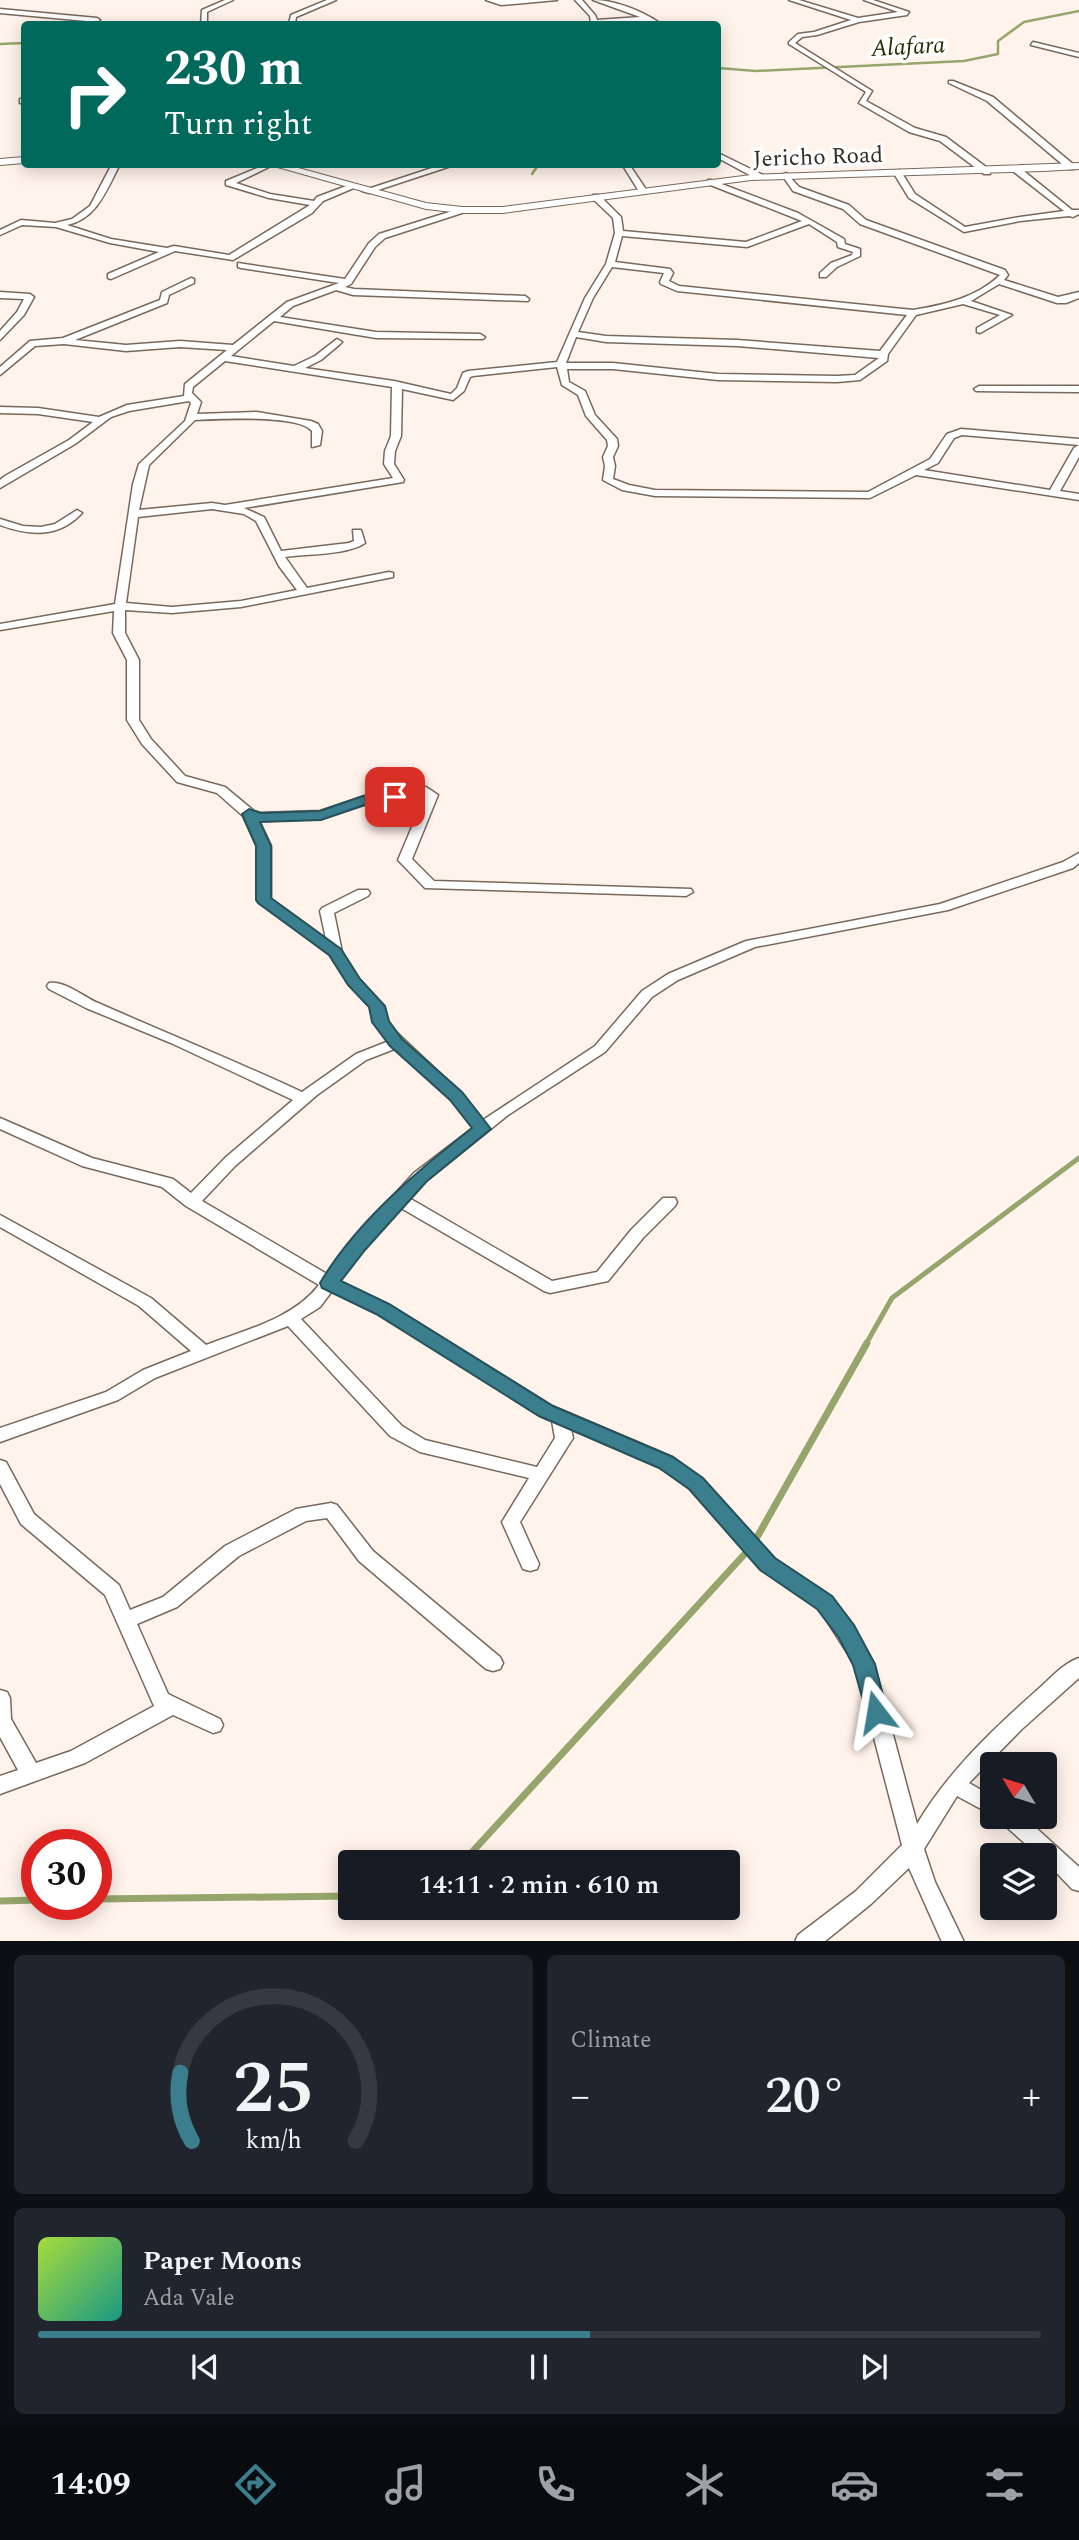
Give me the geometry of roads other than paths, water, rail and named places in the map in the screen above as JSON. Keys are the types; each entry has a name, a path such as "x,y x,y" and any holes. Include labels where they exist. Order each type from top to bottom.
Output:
{"street":[{"path":"204,21 204,11 230,0"},
{"path":"292,21 293,16 333,0"},
{"path":"489,0 501,3 554,0"},
{"path":"578,0 593,16 594,21"},
{"path":"596,0 654,21"},
{"path":"792,0 858,20"},
{"path":"867,0 907,13 858,20 816,34 800,35 791,43 870,92 862,101 912,130 943,139 987,172"},
{"path":"0,10 97,20"},
{"path":"616,21 649,18"},
{"path":"1033,44 1079,55"},
{"path":"951,82 990,99 1075,167"},
{"path":"721,157 760,177"},
{"path":"0,162 21,160"},
{"name":"Jericho Road","path":"295,168 352,187 426,206 462,210 503,210 711,182 786,175 987,172 1075,167"},
{"path":"55,225 70,222 89,212 114,168"},
{"path":"265,168 229,183 269,196 315,203"},
{"path":"366,191 441,168"},
{"path":"628,168 643,191"},
{"path":"1017,170 1074,212 1079,220"},
{"path":"897,172 912,196 961,229 1074,212"},
{"path":"610,264 667,271 669,272 664,282 677,288 913,313 964,301 1004,275 999,269 863,222 846,207 796,189 786,175"},
{"path":"711,182 807,222 842,241 841,245 856,251 856,257 834,265 823,275"},
{"path":"111,276 166,250 179,248 230,258 309,211 315,203 352,187"},
{"path":"596,197 617,217 619,233 610,264 589,298 563,365 565,383 582,393 591,416 612,439 613,446 608,457 608,480 626,488 655,493 870,495 934,461 950,436 961,432 1079,442"},
{"path":"462,210 382,236 372,245 348,282 304,297 271,318 188,386 187,394 196,402 193,416 144,464 138,484 121,589 118,633 133,660 133,720 146,741 181,779 221,790 249,814 259,817 321,815 368,799 426,791 432,795 405,860 430,885 686,892"},
{"path":"0,233 21,222 55,225 110,242 166,250"},
{"path":"619,233 747,245 807,222"},
{"path":"241,265 348,282"},
{"path":"64,341 164,301 164,294 191,281"},
{"path":"998,281 1057,300 1079,295"},
{"path":"336,287 353,292 525,299"},
{"path":"0,295 30,297 17,319 0,337"},
{"path":"964,301 1008,315 980,330"},
{"path":"225,358 394,384 453,397 461,389 466,375 471,373 563,365 613,366 718,377 857,378 884,359 883,354 913,313"},
{"path":"271,318 376,335 480,337"},
{"path":"575,334 606,339 737,343 883,354"},
{"path":"0,372 33,343 64,341 126,348 180,344 237,348"},
{"path":"297,369 318,358 337,342"},
{"path":"228,507 399,480 389,464 390,451 396,436 394,423 397,386 394,384"},
{"path":"979,389 1079,389"},
{"path":"0,485 72,442 100,420 127,408 191,398"},
{"path":"0,410 38,411 100,420"},
{"path":"193,416 257,415 308,423 315,426 317,431 315,445"},
{"path":"1053,494 1079,448"},
{"path":"917,472 1079,498"},
{"path":"135,514 212,506 247,511 260,519 284,566 305,593"},
{"path":"0,523 44,531 63,526 77,513"},
{"path":"279,554 350,546 360,543 357,532"},
{"path":"0,627 121,606 173,610 241,604 389,575"},
{"path":"249,814 264,846 264,900 335,952"},
{"path":"0,1435 112,1396 149,1374 290,1318 314,1303 358,1245 420,1177 482,1129 600,1049 647,995 673,977 751,944 943,907 1068,865 1079,857"},
{"path":"363,893 327,911 335,952 354,982 377,1006 381,1022 396,1043 456,1096 482,1129"},
{"path":"54,986 304,1099"},
{"path":"192,1202 229,1162 304,1099 361,1056 396,1043"},
{"path":"0,1123 87,1162 167,1183 192,1202 329,1283 383,1309 560,1418 666,1462 696,1484 768,1564 824,1602 846,1632 864,1664 913,1847 925,1883 953,1941"},
{"path":"400,1200 550,1286 602,1277 637,1234 669,1202"},
{"path":"0,1220 145,1302 205,1354"},
{"path":"290,1318 396,1431 420,1445 539,1474"},
{"path":"530,1564 511,1522 564,1438 560,1418"},
{"path":"0,1467 27,1519 112,1590 161,1700 213,1725"},
{"path":"125,1620 170,1602 232,1551 302,1514 331,1510 366,1556 493,1663"},
{"path":"806,1941 869,1892 913,1847 932,1814 955,1785 1047,1693 1079,1666"},
{"path":"0,1698 1,1720 31,1773"},
{"path":"0,1785 78,1757 173,1706"},
{"path":"955,1785 980,1799"},
{"path":"1023,1829 1061,1861 1079,1882"}],"waterway":[{"name":"Alafara","path":"721,68 756,71 964,61 998,54 998,41 1024,22 1079,11"},
{"name":"Alafara","path":"0,44 21,43"},
{"path":"532,174 536,168"},
{"path":"866,1344 892,1298 1079,1158"},
{"path":"474,1850 752,1546 867,1343"},
{"path":"112,1899 338,1896"},
{"path":"0,1901 21,1900"}]}
